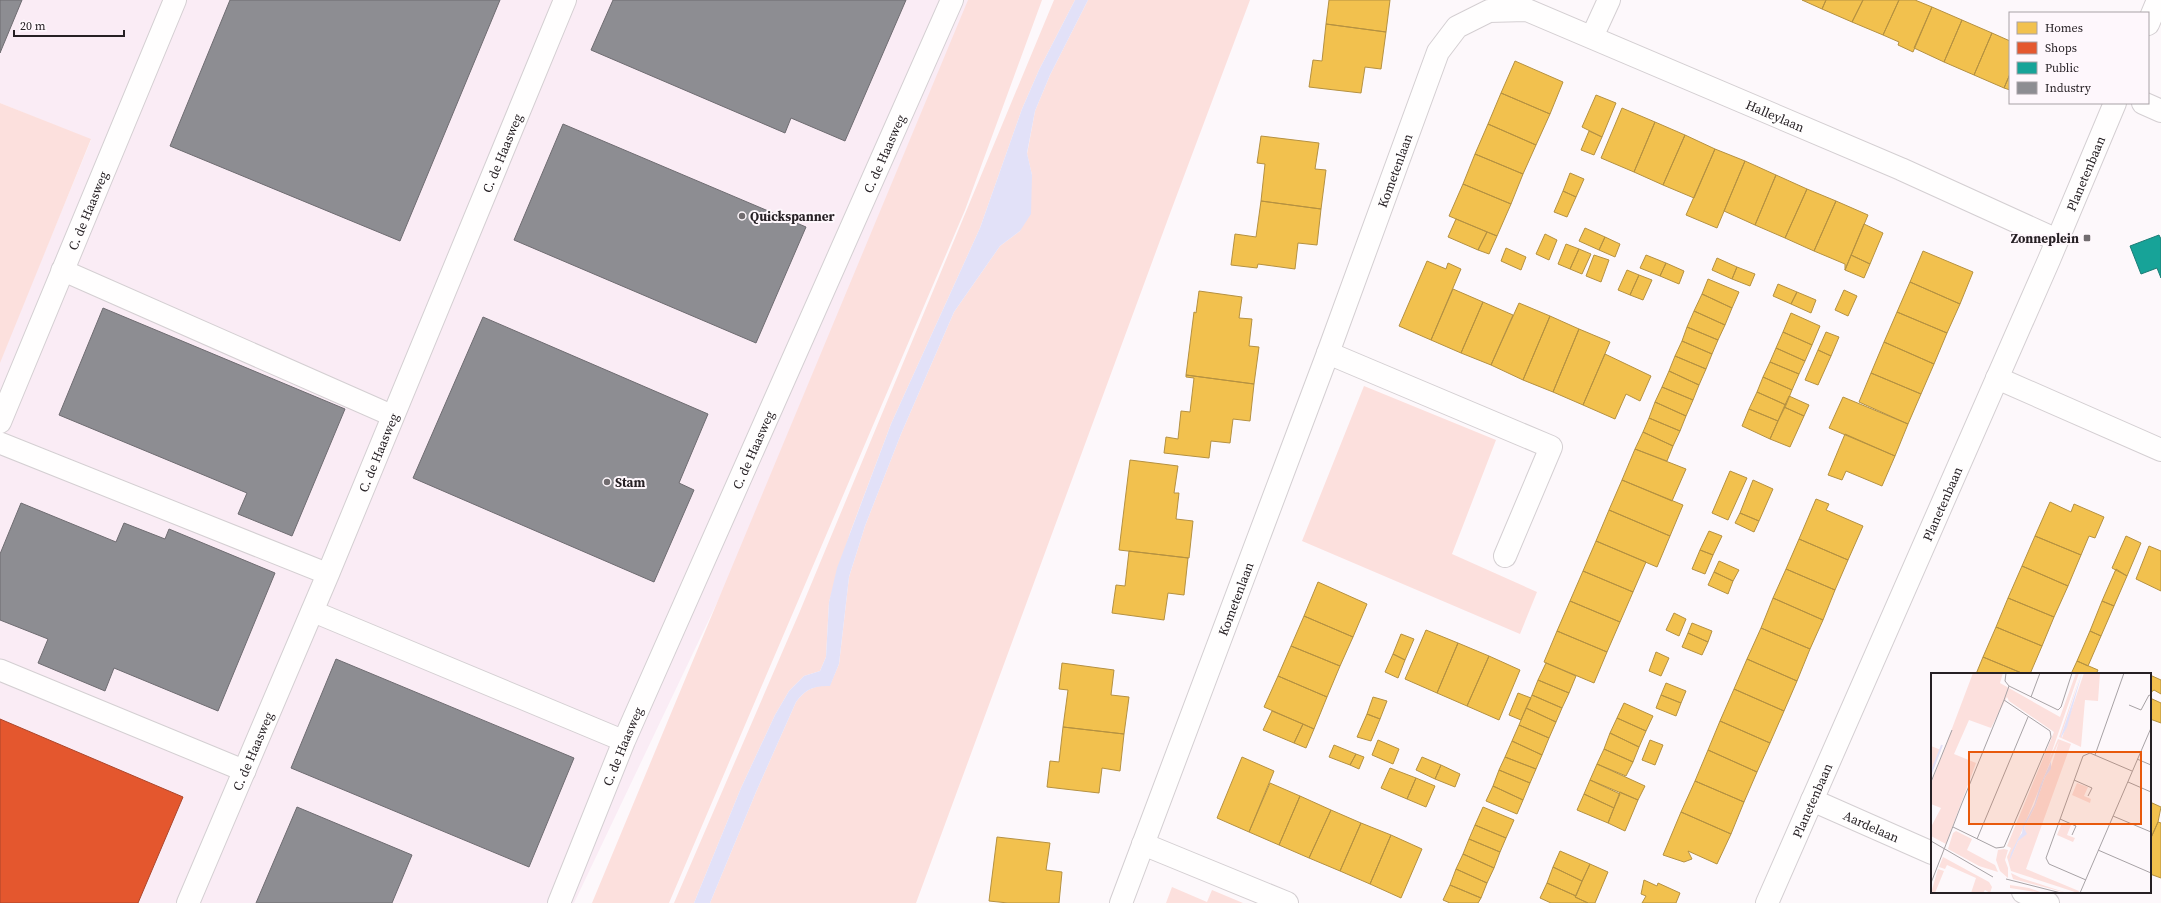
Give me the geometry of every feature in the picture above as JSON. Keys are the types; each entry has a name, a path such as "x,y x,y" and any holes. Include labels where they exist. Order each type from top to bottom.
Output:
{"street":[{"name":"C. de Haasweg","path":"0,422 174,0"},
{"name":"C. de Haasweg","path":"188,903 328,574 565,0"},
{"name":"C. de Haasweg","path":"559,903 624,741 952,0"},
{"path":"1592,37 1609,0"},
{"path":"2149,22 2158,0"},
{"name":"Halleylaan","path":"1489,11 1527,10 1900,170 2057,240"},
{"name":"Kometenlaan","path":"1121,903 1328,353 1438,52 1456,27 1489,11"},
{"name":"Planetenbaan","path":"1767,903 2057,240 2114,104"},
{"path":"2145,104 2161,111"},
{"path":"1328,353 1551,447 1505,556"},
{"path":"1997,378 2161,450"},
{"name":"Aardelaan","path":"1812,800 1931,852"},
{"path":"1143,844 1287,903"},
{"path":"2024,893 2048,903"}],"lane":[{"path":"62,270 393,416"},
{"path":"0,443 328,574"},
{"path":"312,611 624,741"},
{"path":"0,670 245,771"}],"shaded area":[{"path":"0,0 1004,0 574,903 0,903 0,360 91,140 0,103"},
{"path":"968,0 1042,0 965,210 669,903 592,903"},
{"path":"1054,0 1075,0 1039,70 1022,109 980,228 891,424 850,533 829,602 826,657 820,671 804,676 789,691 775,715 741,788 694,903 674,903 800,611"},
{"path":"1088,0 1250,0 916,903 710,903 756,792 796,702 810,689 830,685 839,664 849,577 865,526 901,434 954,312 1000,246 1020,231 1032,175 1027,154 1035,111 1050,75"},
{"path":"0,103 91,139 0,363"},
{"path":"1364,386 1496,440 1452,554 1537,592 1520,634 1302,541"},
{"path":"1172,887 1207,902 1212,890 1243,903 1166,903"}],"water":[{"path":"1075,0 1088,0 1050,75 1035,111 1027,153 1032,175 1031,214 1020,231 1000,246 954,312 901,434 865,526 849,577 839,664 830,686 810,689 796,702 756,792 710,903 694,903 741,788 775,715 789,691 804,676 820,671 826,657 829,602 837,568 891,424 980,228 1022,109 1039,70"}],"building: Homes":[{"path":"1329,0 1390,0 1386,32 1326,24"},
{"path":"1802,0 1826,0 1822,9"},
{"path":"1826,0 1863,0 1852,22 1822,9"},
{"path":"1863,0 1899,0 1883,35 1852,22"},
{"path":"1899,0 1915,0 1932,7 1913,52 1898,45 1899,42 1883,35"},
{"path":"1932,7 1962,20 1944,62 1914,48"},
{"path":"1962,20 1992,33 1974,75 1944,62"},
{"path":"1326,24 1386,32 1381,69 1365,67 1361,93 1309,87 1313,60 1322,61"},
{"path":"1992,33 2009,41 2009,76 2004,88 1974,75"},
{"path":"1515,61 1563,82 1550,114 1501,93"},
{"path":"2009,76 2009,90 2004,88"},
{"path":"1501,93 1550,114 1536,145 1488,124"},
{"path":"1596,95 1616,103 1602,137 1582,127"},
{"path":"1622,108 1655,122 1634,172 1601,158"},
{"path":"1655,122 1685,135 1663,185 1634,172"},
{"path":"1488,124 1536,145 1523,174 1475,154"},
{"path":"1589,131 1602,137 1594,155 1581,150"},
{"path":"1685,135 1715,149 1694,198 1663,185"},
{"path":"1261,136 1319,143 1315,169 1326,170 1321,209 1261,201 1265,164 1257,163"},
{"path":"1715,149 1745,161 1717,228 1686,215"},
{"path":"1475,154 1523,174 1511,204 1463,184"},
{"path":"1745,161 1776,175 1755,225 1724,211"},
{"path":"1570,173 1584,179 1576,197 1563,191"},
{"path":"1776,175 1807,189 1785,238 1755,225"},
{"path":"1463,184 1511,204 1497,236 1449,216"},
{"path":"1807,189 1836,201 1814,251 1785,238"},
{"path":"1563,191 1576,197 1567,217 1554,212"},
{"path":"1261,201 1321,209 1317,245 1298,243 1295,269 1258,264 1257,268 1231,265 1235,234 1256,237"},
{"path":"1836,201 1868,215 1845,270 1845,264 1814,251"},
{"path":"1456,219 1487,232 1478,250 1448,237"},
{"path":"1864,224 1883,233 1870,264 1851,255"},
{"path":"1585,228 1605,237 1599,250 1579,241"},
{"path":"1487,232 1497,236 1489,254 1478,250"},
{"path":"1545,234 1557,240 1549,260 1536,254"},
{"path":"1605,237 1620,244 1615,257 1599,250"},
{"path":"1566,244 1579,249 1570,269 1558,264"},
{"path":"1506,248 1526,257 1521,270 1501,261"},
{"path":"1579,249 1591,254 1582,274 1570,269"},
{"path":"1923,251 1973,272 1960,304 1910,282"},
{"path":"1594,255 1609,260 1601,282 1586,276"},
{"path":"1646,255 1666,263 1660,276 1640,268"},
{"path":"1851,255 1870,264 1864,278 1845,270"},
{"path":"1717,258 1737,267 1732,279 1712,270"},
{"path":"1427,261 1446,269 1448,263 1461,269 1431,340 1399,326"},
{"path":"1666,263 1684,271 1679,284 1660,276"},
{"path":"1737,267 1755,274 1750,286 1732,279"},
{"path":"1627,270 1639,275 1630,295 1618,290"},
{"path":"1639,275 1652,280 1643,300 1630,295"},
{"path":"1708,279 1739,292 1732,308 1702,294"},
{"path":"1910,282 1960,304 1947,333 1897,312"},
{"path":"1778,284 1797,292 1791,304 1773,296"},
{"path":"1453,289 1483,302 1461,353 1431,340"},
{"path":"1844,290 1857,296 1848,316 1835,310"},
{"path":"1199,291 1242,297 1239,318 1252,319 1249,346 1259,347 1254,384 1186,375 1194,312 1196,313"},
{"path":"1797,292 1816,300 1811,313 1791,304"},
{"path":"1702,294 1732,308 1725,325 1694,311"},
{"path":"1483,302 1513,315 1491,365 1461,353"},
{"path":"1519,303 1550,316 1523,380 1491,365"},
{"path":"1694,311 1725,325 1718,340 1687,327"},
{"path":"1897,312 1947,333 1934,364 1884,342"},
{"path":"1791,313 1820,326 1812,345 1783,332"},
{"path":"1550,316 1579,329 1553,392 1523,380"},
{"path":"1687,327 1718,340 1712,354 1682,341"},
{"path":"1579,329 1610,342 1583,405 1553,392"},
{"path":"1783,332 1812,345 1805,361 1776,348"},
{"path":"1826,332 1839,337 1831,356 1818,350"},
{"path":"1682,341 1712,354 1706,369 1675,356"},
{"path":"1884,342 1934,364 1921,394 1871,373"},
{"path":"1776,348 1805,361 1799,374 1770,362"},
{"path":"1818,350 1831,356 1818,385 1805,380"},
{"path":"1605,354 1651,376 1640,401 1626,394 1615,419 1583,405"},
{"path":"1675,356 1706,369 1699,385 1669,371"},
{"path":"1770,362 1799,374 1792,390 1763,377"},
{"path":"1669,371 1699,385 1693,400 1662,387"},
{"path":"1871,373 1921,394 1908,424 1859,402"},
{"path":"1186,375 1254,384 1250,421 1233,419 1230,443 1211,441 1209,458 1164,453 1166,437 1178,439 1181,411 1190,412 1194,378 1186,377"},
{"path":"1763,377 1792,390 1786,405 1757,392"},
{"path":"1662,387 1693,400 1686,416 1655,402"},
{"path":"1757,392 1786,405 1778,421 1749,409"},
{"path":"1789,396 1809,405 1804,416 1784,407"},
{"path":"1843,397 1908,424 1895,456 1829,428"},
{"path":"1655,402 1686,416 1680,431 1649,418"},
{"path":"1784,407 1804,416 1790,447 1770,439"},
{"path":"1749,409 1778,421 1770,439 1742,426"},
{"path":"1649,418 1680,431 1673,446 1643,432"},
{"path":"1643,432 1673,446 1667,461 1635,449"},
{"path":"1845,434 1895,456 1882,486 1846,471 1842,480 1828,475"},
{"path":"1635,449 1686,469 1672,501 1622,480"},
{"path":"1130,460 1178,466 1174,493 1179,493 1176,519 1193,521 1189,558 1119,550"},
{"path":"1730,471 1747,478 1728,520 1712,513"},
{"path":"1622,480 1683,505 1670,536 1609,510"},
{"path":"1753,480 1773,489 1759,521 1740,513"},
{"path":"1816,499 1829,504 1826,510 1863,526 1848,560 1799,539"},
{"path":"2050,502 2071,512 2074,504 2104,517 2095,538 2089,536 2081,555 2035,536"},
{"path":"1609,510 1670,536 1657,567 1596,541"},
{"path":"1740,513 1759,521 1754,532 1735,523"},
{"path":"1709,531 1722,536 1713,555 1700,550"},
{"path":"2035,536 2081,555 2068,586 2022,566"},
{"path":"2126,536 2141,543 2127,576 2112,568"},
{"path":"1799,539 1848,560 1835,590 1786,569"},
{"path":"1596,541 1646,562 1633,592 1583,571"},
{"path":"2149,546 2161,551 2161,591 2136,579"},
{"path":"1700,550 1713,555 1705,574 1692,569"},
{"path":"1129,551 1188,558 1184,595 1168,593 1164,620 1112,613 1116,585 1125,586"},
{"path":"1719,561 1739,570 1733,581 1714,572"},
{"path":"2022,566 2068,586 2054,617 2008,598"},
{"path":"1786,569 1835,590 1823,620 1773,598"},
{"path":"2116,569 2127,576 2114,606 2102,601"},
{"path":"1583,571 1633,592 1620,622 1570,601"},
{"path":"1714,572 1733,581 1728,594 1708,585"},
{"path":"1318,582 1367,604 1353,637 1304,616"},
{"path":"1773,598 1823,620 1810,649 1761,628"},
{"path":"2008,598 2054,617 2042,646 1996,627"},
{"path":"1570,601 1620,622 1607,652 1557,631"},
{"path":"2102,601 2114,606 2101,636 2090,631"},
{"path":"1674,613 1686,619 1679,636 1666,630"},
{"path":"1304,616 1353,637 1340,666 1291,646"},
{"path":"1692,623 1712,631 1708,642 1688,633"},
{"path":"1996,627 2042,646 2030,673 2022,673 1983,657"},
{"path":"1761,628 1810,649 1797,681 1747,659"},
{"path":"1426,630 1458,643 1437,693 1405,679"},
{"path":"1557,631 1607,652 1594,683 1544,662"},
{"path":"2090,631 2101,636 2088,666 2077,661"},
{"path":"1688,633 1708,642 1702,655 1682,647"},
{"path":"1401,634 1414,639 1405,660 1393,654"},
{"path":"1458,643 1489,656 1467,706 1437,693"},
{"path":"1291,646 1340,666 1327,697 1278,676"},
{"path":"1656,652 1669,658 1661,676 1649,671"},
{"path":"1393,654 1405,660 1398,678 1385,672"},
{"path":"1489,656 1520,670 1499,720 1467,706"},
{"path":"1983,657 2022,673 1976,673"},
{"path":"1747,659 1797,681 1784,711 1734,689"},
{"path":"2077,661 2098,670 2096,673 2071,673"},
{"path":"1062,663 1114,670 1111,695 1129,697 1124,734 1063,727 1068,690 1059,689"},
{"path":"1546,663 1576,676 1569,693 1538,680"},
{"path":"2151,675 2161,680 2161,694 2154,690 2151,692"},
{"path":"1278,676 1327,697 1314,729 1264,707"},
{"path":"1538,680 1569,693 1562,708 1532,695"},
{"path":"1666,683 1686,691 1681,703 1661,695"},
{"path":"1734,689 1784,711 1770,743 1720,721"},
{"path":"1518,693 1531,698 1521,720 1509,715"},
{"path":"1532,695 1562,708 1556,722 1526,708"},
{"path":"1661,695 1681,703 1676,716 1656,708"},
{"path":"1373,697 1387,701 1380,719 1367,714"},
{"path":"2151,698 2161,703 2161,723 2151,719"},
{"path":"1624,703 1653,716 1646,731 1617,718"},
{"path":"1526,708 1556,722 1549,738 1519,725"},
{"path":"1272,711 1303,724 1294,743 1263,730"},
{"path":"1367,714 1380,719 1371,741 1357,737"},
{"path":"1617,718 1646,731 1639,747 1610,733"},
{"path":"1720,721 1770,743 1757,772 1708,750"},
{"path":"1303,724 1314,729 1306,748 1294,743"},
{"path":"1519,725 1549,738 1542,755 1512,741"},
{"path":"1063,727 1124,734 1120,771 1102,768 1099,793 1047,787 1050,761 1059,762"},
{"path":"1610,733 1639,747 1633,762 1604,749"},
{"path":"1378,740 1399,749 1393,764 1372,755"},
{"path":"1650,740 1663,745 1655,765 1642,760"},
{"path":"1512,741 1542,755 1536,769 1505,757"},
{"path":"1334,745 1356,754 1350,765 1329,757"},
{"path":"1604,749 1633,762 1626,776 1597,764"},
{"path":"1708,750 1757,772 1744,802 1695,781"},
{"path":"1356,754 1364,757 1359,769 1350,765"},
{"path":"1242,757 1274,771 1249,832 1217,818"},
{"path":"1422,757 1441,765 1435,779 1416,770"},
{"path":"1505,757 1536,769 1530,783 1499,770"},
{"path":"1597,764 1645,786 1638,800 1590,780"},
{"path":"1441,765 1460,774 1455,787 1435,779"},
{"path":"1390,768 1416,778 1407,799 1381,788"},
{"path":"1499,770 1530,783 1523,800 1493,786"},
{"path":"1416,778 1435,786 1426,807 1407,799"},
{"path":"1590,780 1620,794 1614,808 1584,794"},
{"path":"1695,781 1744,802 1731,834 1681,812"},
{"path":"1270,783 1300,796 1279,845 1249,832"},
{"path":"1493,786 1523,800 1517,814 1486,801"},
{"path":"1620,792 1638,800 1625,831 1608,823"},
{"path":"1584,794 1614,808 1608,823 1577,810"},
{"path":"1300,796 1331,810 1309,858 1279,845"},
{"path":"2151,802 2161,807 2158,822 2151,838"},
{"path":"1483,807 1514,820 1506,838 1475,825"},
{"path":"1331,810 1361,823 1340,871 1309,858"},
{"path":"1681,812 1731,834 1717,864 1688,851 1692,859 1684,862 1663,855"},
{"path":"2158,822 2161,823 2161,878 2151,874 2151,838"},
{"path":"1361,823 1391,835 1370,884 1340,871"},
{"path":"1475,825 1506,838 1500,852 1469,839"},
{"path":"1391,835 1422,849 1401,898 1370,884"},
{"path":"997,837 1050,843 1046,870 1062,872 1059,903 1008,903 989,901"},
{"path":"1469,839 1500,852 1494,868 1463,854"},
{"path":"1560,851 1590,864 1582,881 1553,867"},
{"path":"1463,854 1494,868 1487,883 1456,869"},
{"path":"1590,864 1608,872 1595,903 1588,903 1575,897"},
{"path":"1553,867 1582,881 1576,896 1547,883"},
{"path":"1456,869 1487,883 1481,898 1450,885"},
{"path":"1644,880 1657,886 1658,883 1680,893 1676,903 1642,903 1646,896 1641,894"},
{"path":"1547,883 1588,903 1551,903 1540,898"},
{"path":"1450,885 1481,898 1478,903 1450,903 1443,900"}],"building: Shops":[{"path":"0,719 183,797 138,903 0,903"}],"building: Public":[{"path":"2159,235 2161,239 2161,278 2157,268 2141,274 2130,246"}],"building: Industry":[{"path":"0,0 22,0 0,53"},
{"path":"230,0 500,0 400,241 170,146"},
{"path":"613,0 906,0 845,141 791,118 785,133 591,50"},
{"path":"563,124 806,227 756,343 514,240"},
{"path":"103,308 345,409 292,536 238,514 247,493 59,415"},
{"path":"483,317 708,414 679,483 694,490 654,582 413,478"},
{"path":"21,503 116,542 124,523 165,539 169,529 275,573 218,711 114,668 105,691 38,663 48,639 0,620 0,554"},
{"path":"336,659 574,758 529,867 291,768"},
{"path":"297,807 412,855 392,903 256,903"}],"place":[{"name":"Quickspanner","path":"742,216"},
{"name":"Zonneplein","path":"2087,238"},
{"name":"Stam","path":"607,482"}]}
